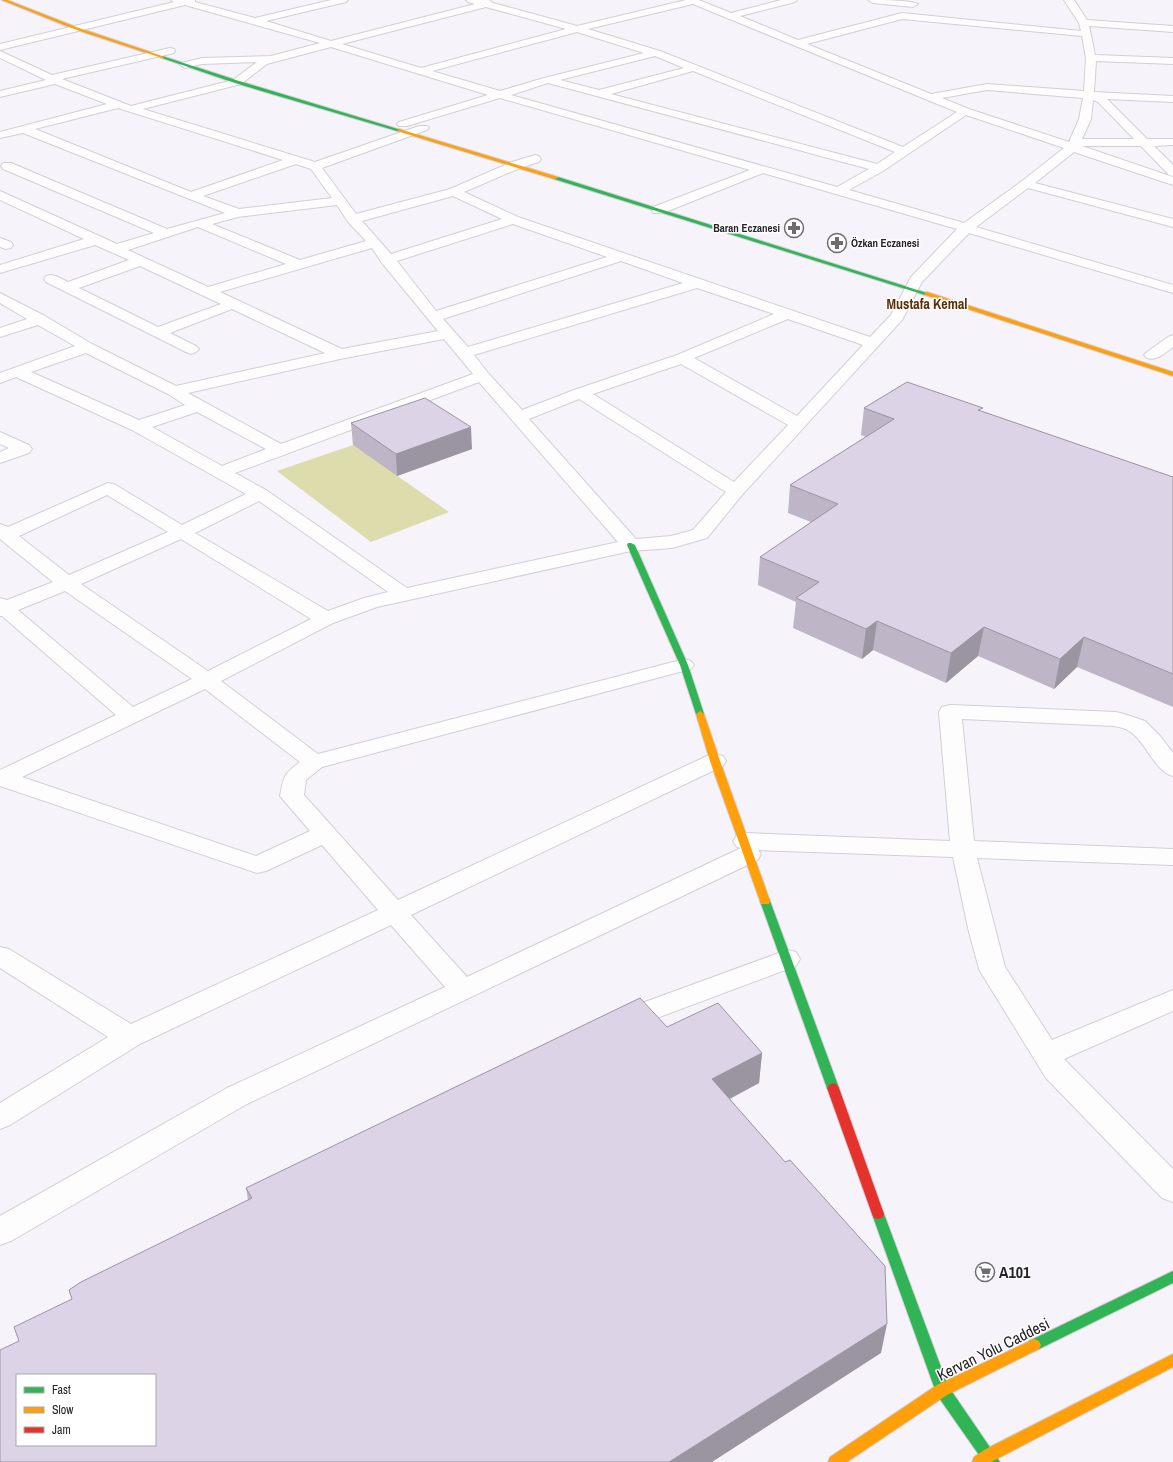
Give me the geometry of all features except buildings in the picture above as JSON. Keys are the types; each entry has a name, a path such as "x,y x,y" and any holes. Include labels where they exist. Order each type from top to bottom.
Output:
{"street":[{"path":"4,0 76,23 154,55 185,65 241,79 518,160 915,282 1173,374"},
{"path":"29,0 50,8"},
{"path":"92,24 181,1 198,0"},
{"path":"253,21 343,0"},
{"path":"471,0 577,29 656,53 903,151"},
{"path":"131,109 241,79 263,62 275,58 502,0"},
{"path":"420,71 692,0 965,111 1074,145 1173,181"},
{"path":"730,16 792,0"},
{"path":"873,0 914,2"},
{"path":"0,778 207,680 326,619 372,602 631,545 672,542 700,534 736,491 897,317 915,282 967,227 1026,184 1074,145 1085,119 1089,95 1091,58 1085,28 1069,0"},
{"path":"181,1 498,94 840,190 1173,289"},
{"path":"902,16 914,2"},
{"path":"798,43 902,16 1085,28 1173,28"},
{"path":"0,47 76,23 92,24 202,61 241,79 390,128 423,128 445,134"},
{"path":"1147,27 1151,60"},
{"path":"0,94 54,79 170,51"},
{"path":"315,166 407,128 498,94 656,53"},
{"path":"0,54 54,79 118,105 315,166 353,219 375,242 387,260 447,334 465,353 482,376 519,416 631,545 684,665 715,761 942,1390 991,1458"},
{"path":"185,65 202,61 238,61 275,58"},
{"path":"1091,58 1173,62"},
{"path":"600,94 694,68"},
{"path":"548,80 879,168"},
{"path":"930,97 988,86 1089,95 1173,99"},
{"path":"1089,95 1102,100 1173,172"},
{"path":"0,128 5,134 118,105"},
{"path":"840,190 879,168 965,111"},
{"path":"24,129 191,196 238,213"},
{"path":"1074,145 1173,142"},
{"path":"191,196 295,160"},
{"path":"353,219 454,192 518,160 538,160"},
{"path":"7,166 165,233"},
{"path":"673,204 763,169"},
{"path":"1026,184 1173,223"},
{"path":"454,192 514,220 872,343"},
{"path":"1,196 340,354"},
{"path":"116,249 165,233 238,213 340,201"},
{"path":"658,204 673,204 688,208"},
{"path":"387,260 514,220"},
{"path":"199,223 299,265"},
{"path":"0,269 96,240"},
{"path":"206,292 375,242"},
{"path":"433,317 621,257"},
{"path":"68,287 140,261"},
{"path":"51,278 191,349"},
{"path":"465,353 698,283"},
{"path":"0,297 87,347 174,391 198,406 280,450"},
{"path":"158,332 233,304"},
{"path":"519,416 580,393 682,358 788,314"},
{"path":"0,333 40,319"},
{"path":"174,391 340,354 447,334"},
{"path":"1154,356 1173,340"},
{"path":"0,378 87,347"},
{"path":"682,358 799,424"},
{"path":"17,372 138,426 260,494 404,595"},
{"path":"221,472 482,376"},
{"path":"580,393 736,491"},
{"path":"138,426 198,406"},
{"path":"0,437 23,449 0,458"},
{"path":"314,762 207,680 67,583 3,532 108,488 326,619"},
{"path":"130,716 2,607 67,583 182,532 260,494"},
{"path":"463,990 292,796 295,777 314,762 684,665"},
{"path":"1173,770 1152,741 1137,726 1116,718 950,712 963,849 992,969 1056,1070 1173,1189"},
{"path":"0,1117 130,1037 715,761"},
{"path":"0,778 257,865 326,834"},
{"path":"0,1232 120,1161 237,1096 463,990 747,847 963,849 1173,857"},
{"path":"0,956 130,1037"},
{"path":"595,1031 787,958"},
{"path":"1047,1054 1173,1000"},
{"name":"Kervan Yolu Caddesi","path":"835,1462 942,1390 1173,1277"},
{"path":"979,1462 991,1458 1173,1360"}],"green space":[{"path":"353,445 449,512 371,542 277,471"}],"traffic: fast":[{"path":"163,57 237,82 399,130"},
{"path":"556,178 927,294"},
{"path":"631,545 684,665 700,714"},
{"path":"765,901 833,1088"},
{"path":"878,1214 942,1390 993,1462"},
{"path":"1034,1345 1173,1277"}],"traffic: slow":[{"path":"4,0 75,28 163,57"},
{"path":"399,130 556,178"},
{"path":"927,294 1173,374"},
{"path":"700,714 715,761 765,901"},
{"path":"835,1462 942,1390 1034,1345"},
{"path":"979,1462 989,1455 1173,1360"}],"traffic: jam":[{"path":"833,1088 878,1214"}],"place":[{"name":"Baran Eczanesi","path":"794,228"},
{"name":"Özkan Eczanesi","path":"837,243"},
{"name":"A101","path":"985,1272"}],"district":[{"name":"Mustafa Kemal","path":"927,304"}]}
